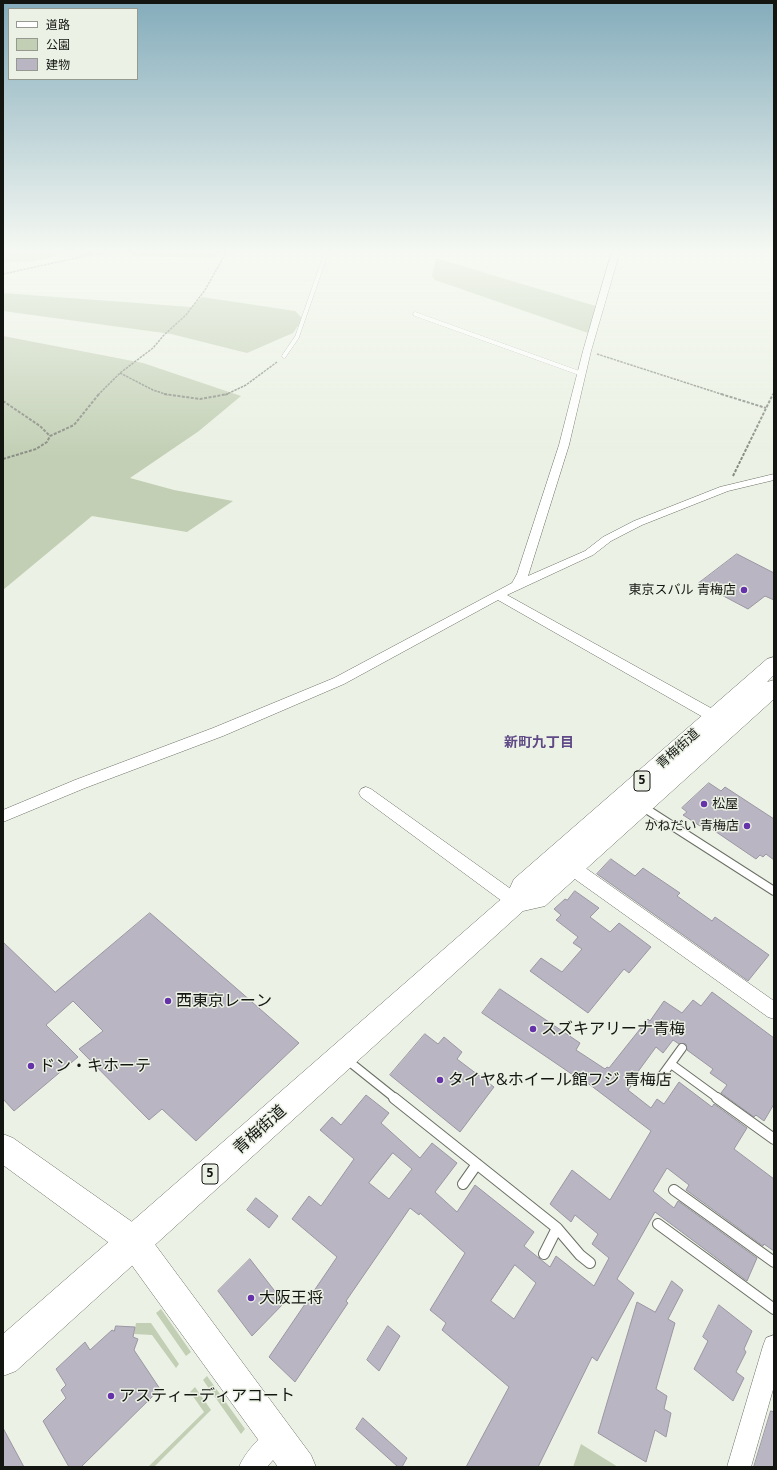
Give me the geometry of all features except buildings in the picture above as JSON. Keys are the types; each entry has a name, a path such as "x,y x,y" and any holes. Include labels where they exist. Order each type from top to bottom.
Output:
{"main road":[{"name":"青梅街道","path":"516,902 536,898 641,806 723,721 774,664"},
{"name":"青梅街道","path":"3,1358 516,902 523,886 723,721 774,687"}],"street":[{"path":"517,585 523,574 564,445 596,320"},
{"path":"3,816 80,784 218,732 339,681 517,585 589,553 607,539 638,523 715,492 774,477"},
{"path":"498,595 723,721"},
{"path":"366,793 516,902"},
{"path":"570,867 774,1011"},
{"path":"3,1148 134,1242 299,1467"},
{"path":"739,1467 774,1346"},
{"path":"251,1467 278,1437"}],"lane":[{"path":"284,356 297,337 303,320"},
{"path":"431,320 582,374"},
{"path":"641,806 774,891"},
{"path":"661,1077 672,1064 682,1048"},
{"path":"343,1056 557,1228 580,1255 590,1263"},
{"path":"672,1064 774,1139"},
{"path":"463,1184 477,1164"},
{"path":"674,1190 774,1262"},
{"path":"658,1224 774,1309"},
{"path":"544,1254 553,1239 557,1228"}],"path":[{"path":"3,459 41,448 47,443 50,436 74,425 91,402 120,373 153,348 164,335 181,320"},
{"path":"587,351 766,408"},
{"path":"120,373 153,390 203,400 223,397 236,392 284,356"},
{"path":"738,485 730,482 774,392"},
{"path":"3,401 40,426 50,436"}],"green space":[{"path":"66,320 303,320 293,333 247,353 171,334"},
{"path":"549,320 595,320 591,334"},
{"path":"3,336 143,363 241,396 199,431 130,478 174,490 233,501 187,532 92,516 3,590"},
{"path":"161,1309 191,1352 186,1356 156,1313"},
{"path":"136,1323 151,1323 179,1364 176,1368 152,1335 134,1334"},
{"path":"207,1376 245,1429 241,1434 203,1380"},
{"path":"195,1387 211,1410 154,1467 148,1467 204,1412 190,1392"},
{"path":"581,1444 618,1467 573,1467"}],"place":[{"name":"東京スバル 青梅店","path":"744,590"},
{"name":"松屋","path":"704,804"},
{"name":"かねだい 青梅店","path":"747,826"},
{"name":"西東京レーン","path":"168,1001"},
{"name":"スズキアリーナ青梅","path":"533,1029"},
{"name":"ドン・キホーテ","path":"31,1066"},
{"name":"タイヤ&ホイール館フジ 青梅店","path":"440,1080"},
{"name":"大阪王将","path":"251,1298"},
{"name":"アスティーディアコート","path":"111,1396"}],"district":[{"name":"新町九丁目","path":"539,743"}]}
